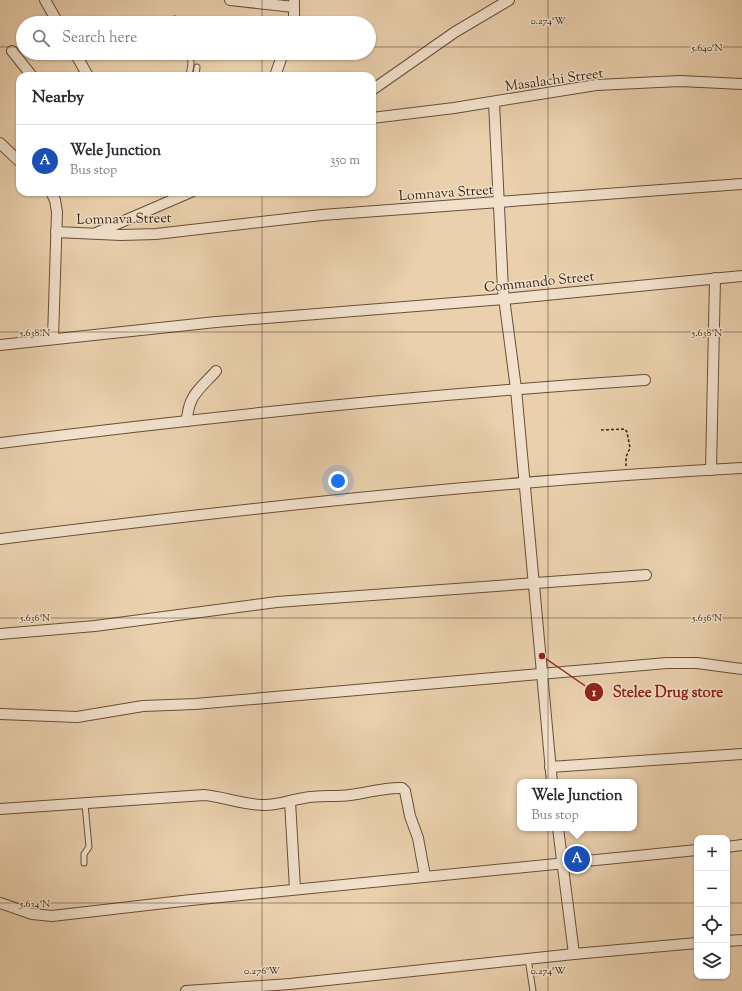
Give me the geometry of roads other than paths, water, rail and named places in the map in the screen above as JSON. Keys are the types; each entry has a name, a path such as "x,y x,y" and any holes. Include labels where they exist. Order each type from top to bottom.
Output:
{"street":[{"path":"45,0 54,16"},
{"path":"230,0 294,4 294,16"},
{"path":"376,87 455,32 509,0"},
{"path":"12,50 16,55"},
{"path":"20,60 29,72"},
{"path":"79,60 86,72"},
{"path":"277,72 281,60"},
{"name":"Masalachi Street","path":"376,117 494,102 596,85 680,81 742,84"},
{"path":"494,102 504,299 516,388 552,779"},
{"path":"0,143 16,158"},
{"name":"Lomnava Street","path":"56,232 121,235 156,234 322,215 742,184"},
{"path":"53,338 57,212 54,196"},
{"path":"94,234 182,196"},
{"name":"Commando Street","path":"0,345 53,338 339,312 504,299 742,276"},
{"path":"711,470 715,278"},
{"path":"187,421 188,407 191,399 216,371"},
{"path":"0,443 187,421 516,388 645,380"},
{"path":"0,539 237,510 525,483 742,468"},
{"path":"0,634 95,626 284,601 646,575"},
{"path":"0,714 77,717 143,706 211,702 667,663 697,663 742,670"},
{"path":"550,766 742,754"},
{"path":"0,809 204,796 218,797 253,805 273,805 308,797 356,795 382,789 404,789 410,816 418,838 425,876"},
{"path":"290,801 294,889"},
{"path":"558,831 574,954"},
{"path":"730,847 742,845"},
{"path":"0,902 32,914 52,916 294,889 694,850"},
{"path":"730,941 742,940"},
{"path":"186,991 290,984 574,954 694,943"}],"lane":[{"path":"190,72 191,60"},
{"path":"196,72 197,67"},
{"path":"84,804 89,847 84,854 84,863"},
{"path":"528,959 533,991"}],"place":[{"name":"Stelee Drug store","path":"542,656"},
{"name":"Wele Junction","path":"577,859"}]}
